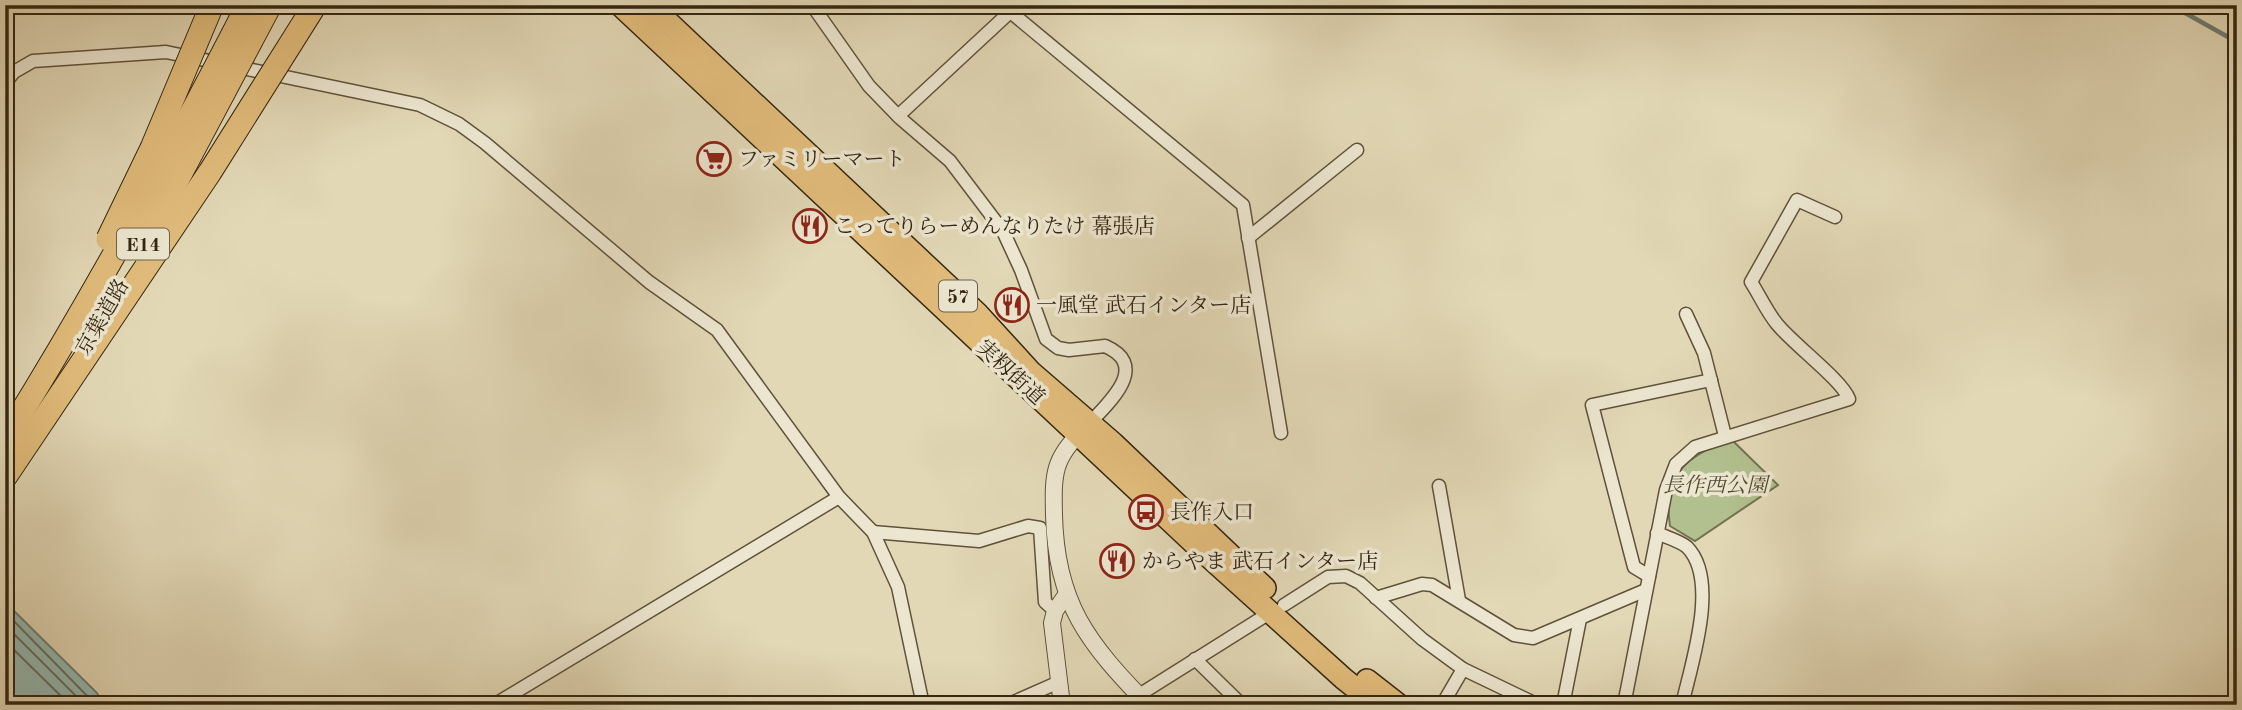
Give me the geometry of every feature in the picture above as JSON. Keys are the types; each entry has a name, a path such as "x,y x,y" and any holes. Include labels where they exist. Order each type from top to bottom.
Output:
{"highway":[{"path":"5,437 119,217 212,5"},
{"name":"京葉道路","path":"5,437 63,346 155,186 248,5"},
{"name":"京葉道路","path":"5,477 80,355 174,190 270,5"},
{"path":"5,477 210,172 314,5"}],"main road":[{"name":"実籾街道","path":"620,5 1084,428"},
{"name":"実籾街道","path":"650,5 978,314 1199,548 1399,705"},
{"name":"実籾街道","path":"1278,609 1377,705"}],"street":[{"path":"812,5 869,86 898,116 950,161 1003,232 1021,270 1048,341 1069,350 1101,345 1119,356 1125,371 1123,386 1062,453 1053,472 1055,553 1066,595 1096,648 1143,700 1195,659 1328,577 1346,576 1360,583 1422,639 1464,670 1538,705"},
{"path":"898,116 1006,9 1243,205 1281,433"},
{"path":"5,83 14,72 33,61 166,52 406,101 458,124 649,282 717,330 839,498 873,532 898,587 923,705"},
{"path":"1248,238 1357,150"},
{"path":"1624,705 1666,490 1676,464 1695,447 1849,399 1845,389 1811,360 1777,324 1751,282 1797,200 1835,217"},
{"path":"1686,314 1704,353 1725,436"},
{"path":"1648,583 1634,567 1592,405 1711,380"},
{"path":"1439,486 1459,600"},
{"path":"494,705 839,498"},
{"path":"873,532 979,541 1028,526 1040,528 1045,602 1055,611"},
{"path":"1657,534 1687,547 1701,574 1704,605 1682,705"},
{"path":"1376,598 1422,584 1432,585 1523,638 1546,634 1648,583"},
{"path":"1062,705 1052,623 1055,611 1066,595"},
{"path":"1563,705 1580,619"},
{"path":"1195,659 1242,705"},
{"path":"1443,705 1464,670"},
{"path":"1007,705 1059,682"}],"green space":[{"name":"長作西公園","path":"1731,439 1778,485 1695,541 1670,526 1670,493 1674,480 1681,469 1702,452"}],"water":[{"path":"5,602 97,693 104,705 5,705"}],"waterway":[{"path":"2171,5 2237,42"}],"place":[{"name":"ファミリーマート","path":"714,159"},
{"name":"こってりらーめんなりたけ 幕張店","path":"810,226"},
{"name":"一風堂 武石インター店","path":"1012,305"},
{"name":"長作入口","path":"1146,512"},
{"name":"からやま 武石インター店","path":"1117,561"}]}
